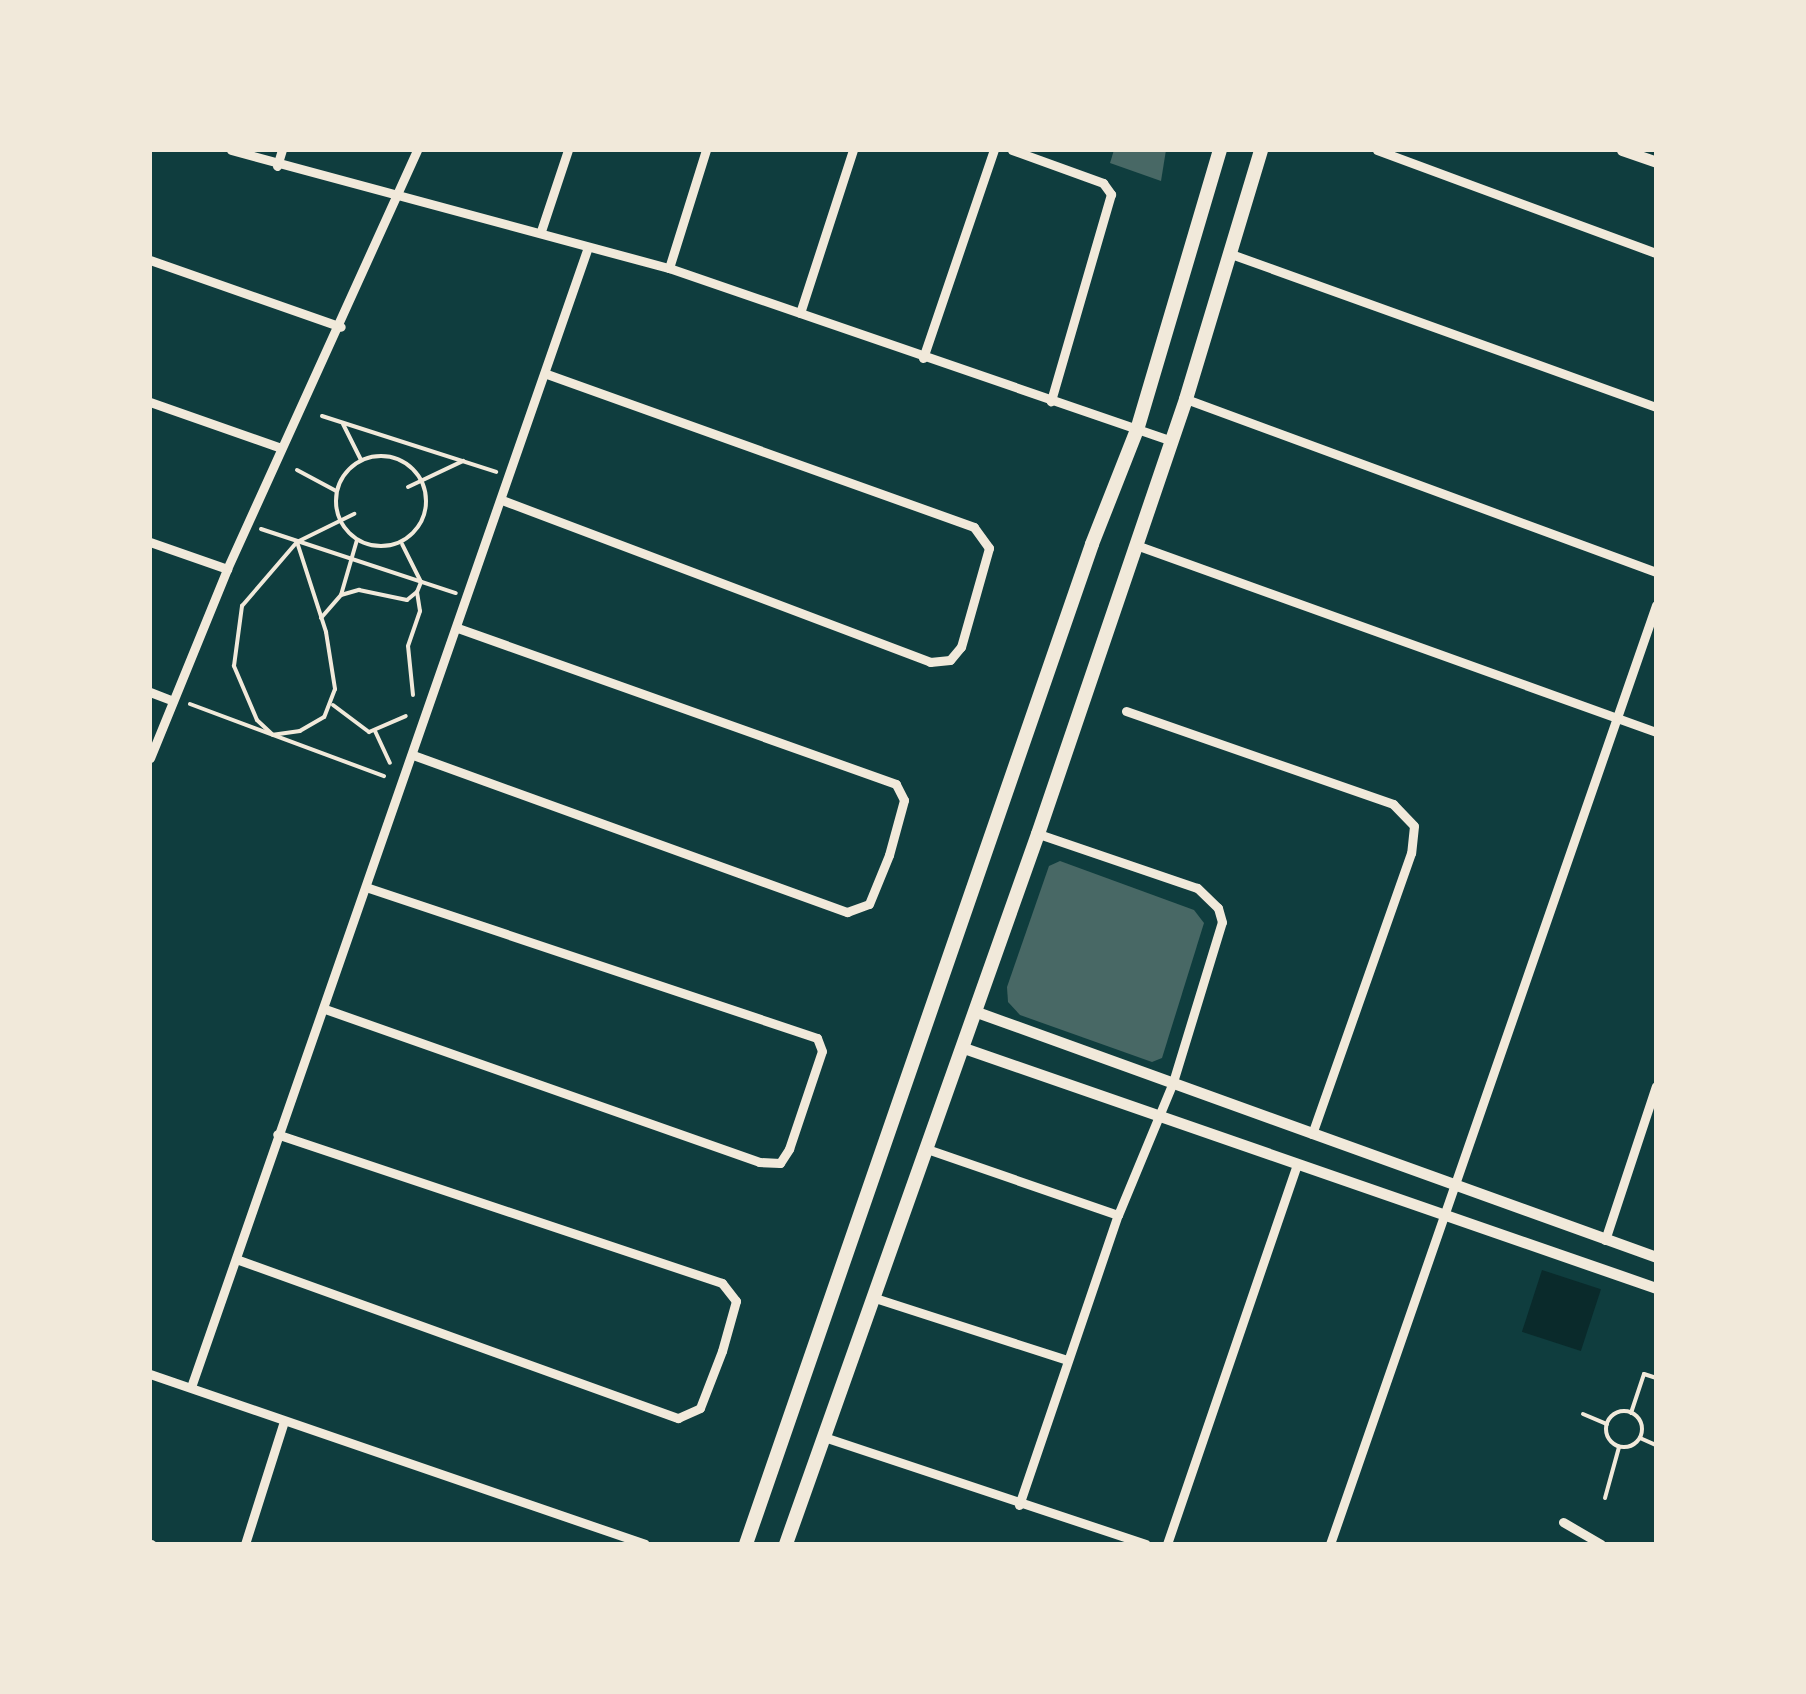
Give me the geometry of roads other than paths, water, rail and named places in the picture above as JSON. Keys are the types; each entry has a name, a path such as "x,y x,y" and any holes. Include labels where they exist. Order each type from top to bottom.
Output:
{"main road":[{"path":"746,1544 1092,544 1137,430 1220,150"},
{"path":"786,1544 1038,834 1172,441 1260,150"}],"street":[{"path":"231,150 277,166 403,192 669,268 1172,441"},
{"path":"277,166 282,150"},
{"path":"150,758 226,569 403,192 417,150"},
{"path":"542,231 568,150"},
{"path":"669,268 706,150"},
{"path":"800,314 853,150"},
{"path":"924,358 994,150"},
{"path":"1012,150 1103,183 1111,194 1051,401"},
{"path":"1377,150 1656,252"},
{"path":"1622,150 1656,162"},
{"path":"191,1387 278,1134 326,1009 588,247"},
{"path":"1231,254 1656,406"},
{"path":"150,260 341,327"},
{"path":"502,500 930,662 950,660 962,647 988,548 974,527 545,374"},
{"path":"1186,399 1656,572"},
{"path":"150,402 281,448"},
{"path":"150,542 226,569"},
{"path":"1136,545 1656,732"},
{"path":"1330,1544 1656,606"},
{"path":"413,755 848,912 869,904 890,855 904,800 896,784 457,628"},
{"path":"150,692 172,700"},
{"path":"1126,712 1393,804 1410,818 1411,853 1312,1134"},
{"path":"1020,1505 1118,1215 1173,1082 1219,946 1218,908 1196,888 1038,834"},
{"path":"326,1009 759,1162 780,1163 796,1132 822,1051 817,1038 368,887"},
{"path":"974,1011 1656,1257"},
{"path":"960,1047 1656,1288"},
{"path":"1605,1240 1656,1086"},
{"path":"236,1259 678,1418 700,1408 726,1338 736,1301 712,1278 278,1134"},
{"path":"927,1149 1118,1215"},
{"path":"1167,1544 1296,1164"},
{"path":"875,1298 1067,1360"},
{"path":"150,1374 645,1544"},
{"path":"245,1544 284,1422"},
{"path":"824,1437 1146,1544"},
{"path":"1563,1522 1600,1544"}],"water":[{"path":"1542,1270 1601,1289 1581,1351 1522,1332"}]}
